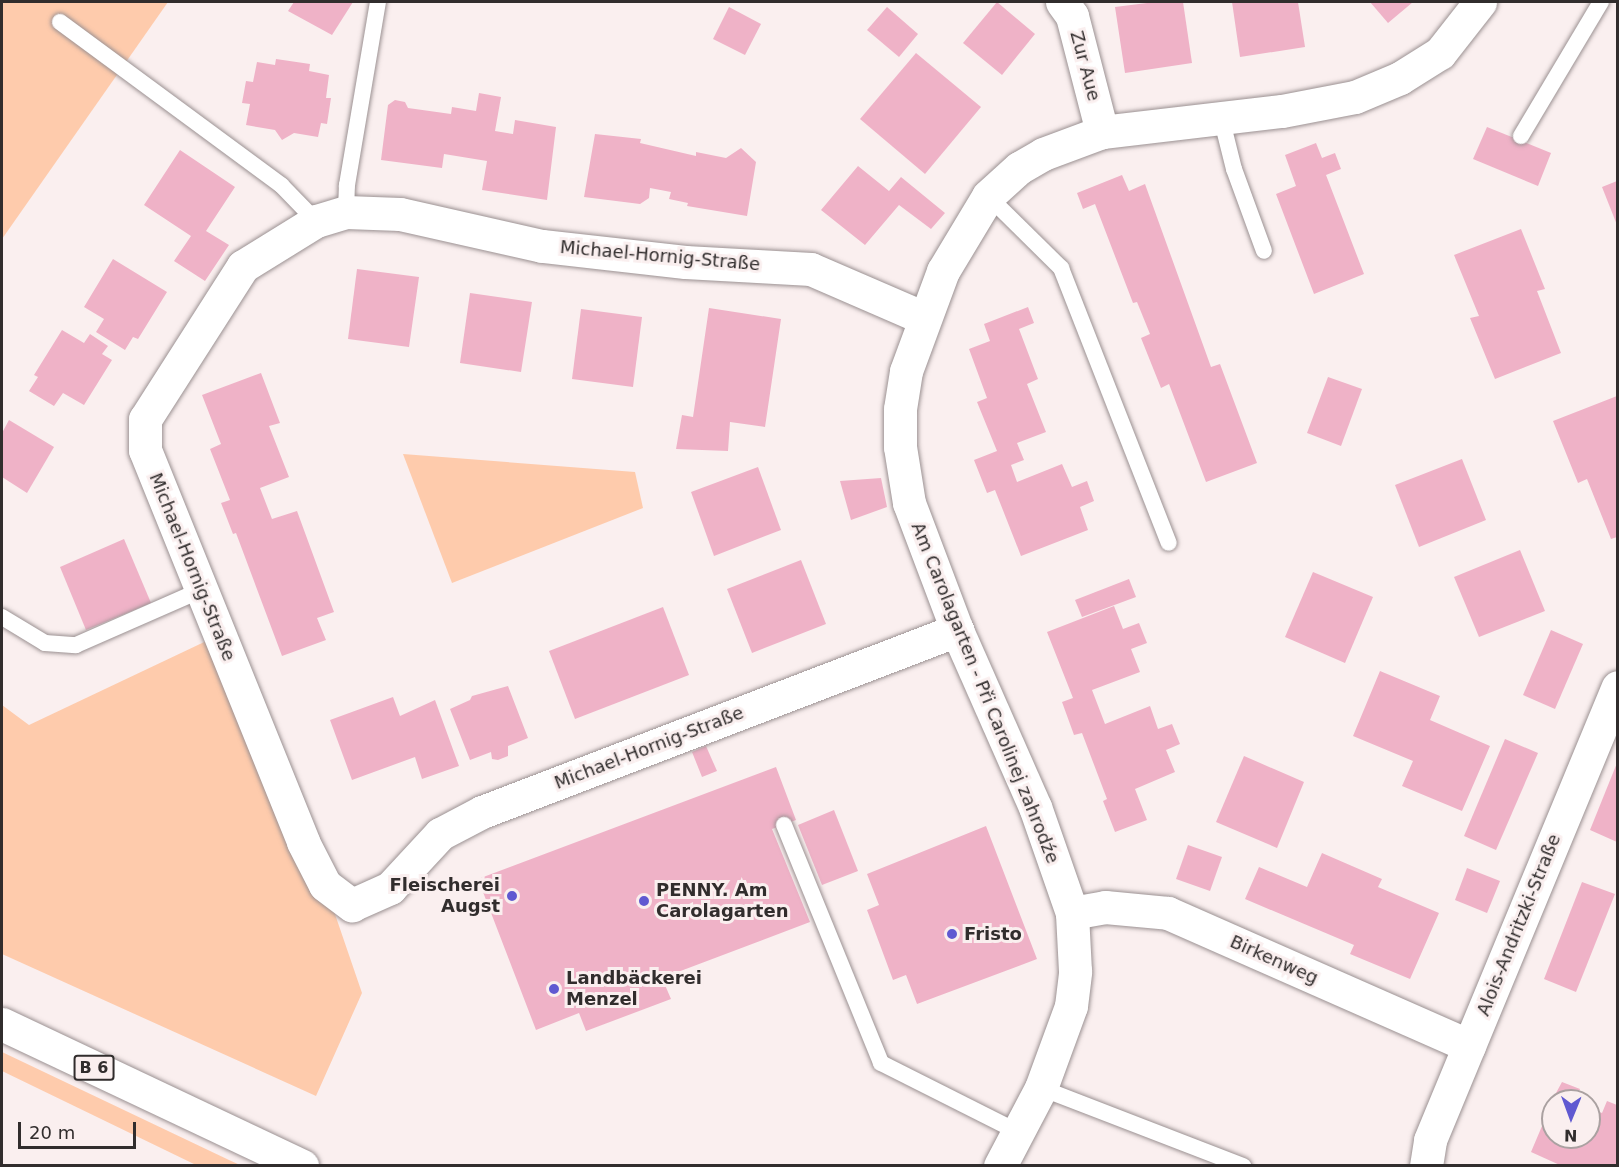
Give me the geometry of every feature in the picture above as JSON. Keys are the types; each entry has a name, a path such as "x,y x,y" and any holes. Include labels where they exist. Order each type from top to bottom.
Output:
{"street":[{"name":"Zur Aue","path":"1062,2 1072,16 1102,132"},
{"name":"Am Carolagarten - Při Carolinej zahrodźe","path":"1000,1166 1041,1088 1071,1006 1076,971 1072,913 1035,807 957,630 909,503 900,447 900,409 906,371 943,271 988,196 1019,168 1043,154 1102,132 1315,106 1355,97 1400,78 1440,53 1480,2"},
{"name":"Michael-Hornig-Straße","path":"924,318 811,269 685,262 542,246 400,214 331,216 243,266 145,419 145,450 303,842 325,885 352,905 390,888 440,834 482,812 957,630"},
{"name":"Alois-Andritzki-Straße","path":"1426,1166 1430,1140 1617,687"},
{"name":"Birkenweg","path":"1072,913 1105,907 1168,913 1469,1046"},
{"name":"B 6","path":"2,1024 302,1166"}],"lane":[{"path":"60,22 281,185 331,216 347,185 378,2"},
{"path":"1521,136 1601,2"},
{"path":"1221,117 1234,169 1264,251"},
{"path":"988,196 1061,268 1169,543"},
{"path":"2,617 45,643 76,645 201,590"},
{"path":"784,825 881,1063 1018,1132"},
{"path":"1041,1088 1243,1166"}],"shaded area":[{"path":"2,2 168,2 2,239"},
{"path":"403,454 635,472 643,508 452,583"},
{"path":"219,635 325,885 362,993 316,1096 2,954 2,705 29,725"},
{"path":"2,1052 240,1165 196,1165 2,1071"}],"building":[{"path":"294,2 353,2 332,35 288,11"},
{"path":"997,2 1035,34 1002,75 963,43"},
{"path":"1155,2 1183,2 1192,63 1125,73 1115,7"},
{"path":"1232,2 1298,2 1305,47 1240,57"},
{"path":"1370,2 1413,2 1388,23"},
{"path":"729,7 761,24 745,55 713,39"},
{"path":"887,7 918,34 899,57 867,30"},
{"path":"916,53 981,107 925,174 860,119"},
{"path":"276,59 310,64 309,71 329,75 326,98 331,98 327,124 321,123 318,137 294,133 282,140 275,130 246,125 250,104 242,103 246,81 253,82 257,62 275,65"},
{"path":"479,93 501,97 495,131 513,134 515,120 556,127 547,200 482,190 487,161 444,154 442,168 381,160 388,105 395,100 405,102 408,108 451,114 452,107 476,111"},
{"path":"1487,127 1551,153 1538,186 1473,159"},
{"path":"595,134 641,139 640,143 696,156 696,152 726,158 741,148 756,162 747,216 687,206 688,203 669,199 671,192 650,188 649,198 640,204 584,197"},
{"path":"1316,143 1322,158 1335,153 1341,169 1326,175 1364,274 1314,294 1276,194 1296,186 1285,155"},
{"path":"180,150 235,187 206,231 229,245 205,281 174,261 191,236 144,205"},
{"path":"858,166 889,191 901,177 945,213 931,229 899,205 865,245 821,210"},
{"path":"1122,175 1129,191 1145,184 1211,367 1220,364 1257,463 1206,482 1169,384 1161,388 1141,338 1150,334 1137,302 1133,303 1095,204 1083,209 1077,193"},
{"path":"1617,181 1617,225 1602,187"},
{"path":"1521,229 1545,289 1537,291 1561,353 1495,379 1470,318 1479,316 1454,255"},
{"path":"113,259 167,292 138,339 133,337 125,350 96,332 104,319 84,307"},
{"path":"357,269 419,277 409,347 348,339"},
{"path":"470,293 532,302 521,372 460,363"},
{"path":"1028,307 1034,323 1019,329 1038,379 1027,384 1046,432 1017,443 1024,460 1011,465 1017,482 1062,464 1072,487 1087,481 1094,501 1080,507 1088,530 1021,556 995,490 987,493 974,460 997,451 977,402 987,398 969,349 990,341 984,324"},
{"path":"709,308 781,319 765,427 730,422 728,451 676,449 682,415 693,417"},
{"path":"581,309 642,317 633,387 572,379"},
{"path":"62,330 84,343 90,334 108,346 102,354 112,360 84,405 63,393 54,406 29,391 38,377 34,375"},
{"path":"261,373 280,423 269,426 289,477 260,488 272,519 297,511 334,612 317,618 326,640 282,656 236,533 233,534 221,503 230,500 210,449 221,444 202,395"},
{"path":"1328,377 1362,389 1341,446 1307,433"},
{"path":"1617,396 1617,537 1611,539 1587,479 1578,483 1553,421"},
{"path":"9,420 54,447 27,493 2,477 2,433"},
{"path":"1462,459 1486,520 1419,547 1395,485"},
{"path":"758,467 781,530 714,556 691,492"},
{"path":"881,478 887,507 851,520 840,481"},
{"path":"124,539 151,603 86,630 60,567"},
{"path":"1520,550 1545,611 1479,637 1454,577"},
{"path":"801,560 826,624 752,653 727,589"},
{"path":"1313,572 1373,597 1345,663 1285,637"},
{"path":"1129,579 1136,597 1082,617 1075,600"},
{"path":"1114,606 1123,629 1139,623 1147,643 1131,649 1140,672 1092,690 1105,724 1150,706 1158,729 1172,724 1180,744 1166,750 1175,772 1135,789 1147,820 1115,832 1103,801 1107,799 1082,733 1074,735 1062,702 1073,698 1047,632"},
{"path":"663,607 689,675 575,719 549,651"},
{"path":"1551,630 1583,644 1555,709 1523,695"},
{"path":"1380,671 1440,696 1430,720 1490,746 1462,811 1402,786 1413,761 1353,736"},
{"path":"508,686 528,738 508,746 508,756 498,760 492,759 491,752 470,760 450,709 470,700 472,696"},
{"path":"393,697 400,716 435,700 459,766 422,779 415,757 352,780 330,720"},
{"path":"1505,739 1538,753 1496,850 1464,836"},
{"path":"706,746 717,771 702,777 692,752"},
{"path":"1244,756 1304,782 1277,848 1216,822"},
{"path":"1617,763 1617,842 1590,830"},
{"name":"PENNY. Am Carolagarten","path":"776,767 796,820 772,829 810,922 662,978 671,999 586,1031 579,1013 536,1030 478,879"},
{"path":"834,810 858,871 822,885 798,825"},
{"name":"Fristo","path":"986,826 1037,959 917,1004 906,975 893,980 867,910 879,905 867,874"},
{"path":"1188,845 1222,857 1210,891 1176,879"},
{"path":"1322,853 1382,879 1378,887 1439,913 1410,979 1350,954 1354,945 1245,899 1259,867 1307,887"},
{"path":"1467,868 1500,881 1487,913 1455,900"},
{"path":"1582,882 1615,894 1576,992 1544,979"},
{"path":"1562,1082 1580,1089 1558,1089"},
{"path":"1607,1101 1617,1105 1617,1166 1562,1166 1531,1152 1541,1128 1541,1149 1601,1149 1601,1113"}],"place":[{"name":"Fleischerei Augst","path":"512,896"},
{"name":"PENNY. Am Carolagarten","path":"644,901"},
{"name":"Fristo","path":"952,934"},
{"name":"Landbäckerei Menzel","path":"554,989"}]}
